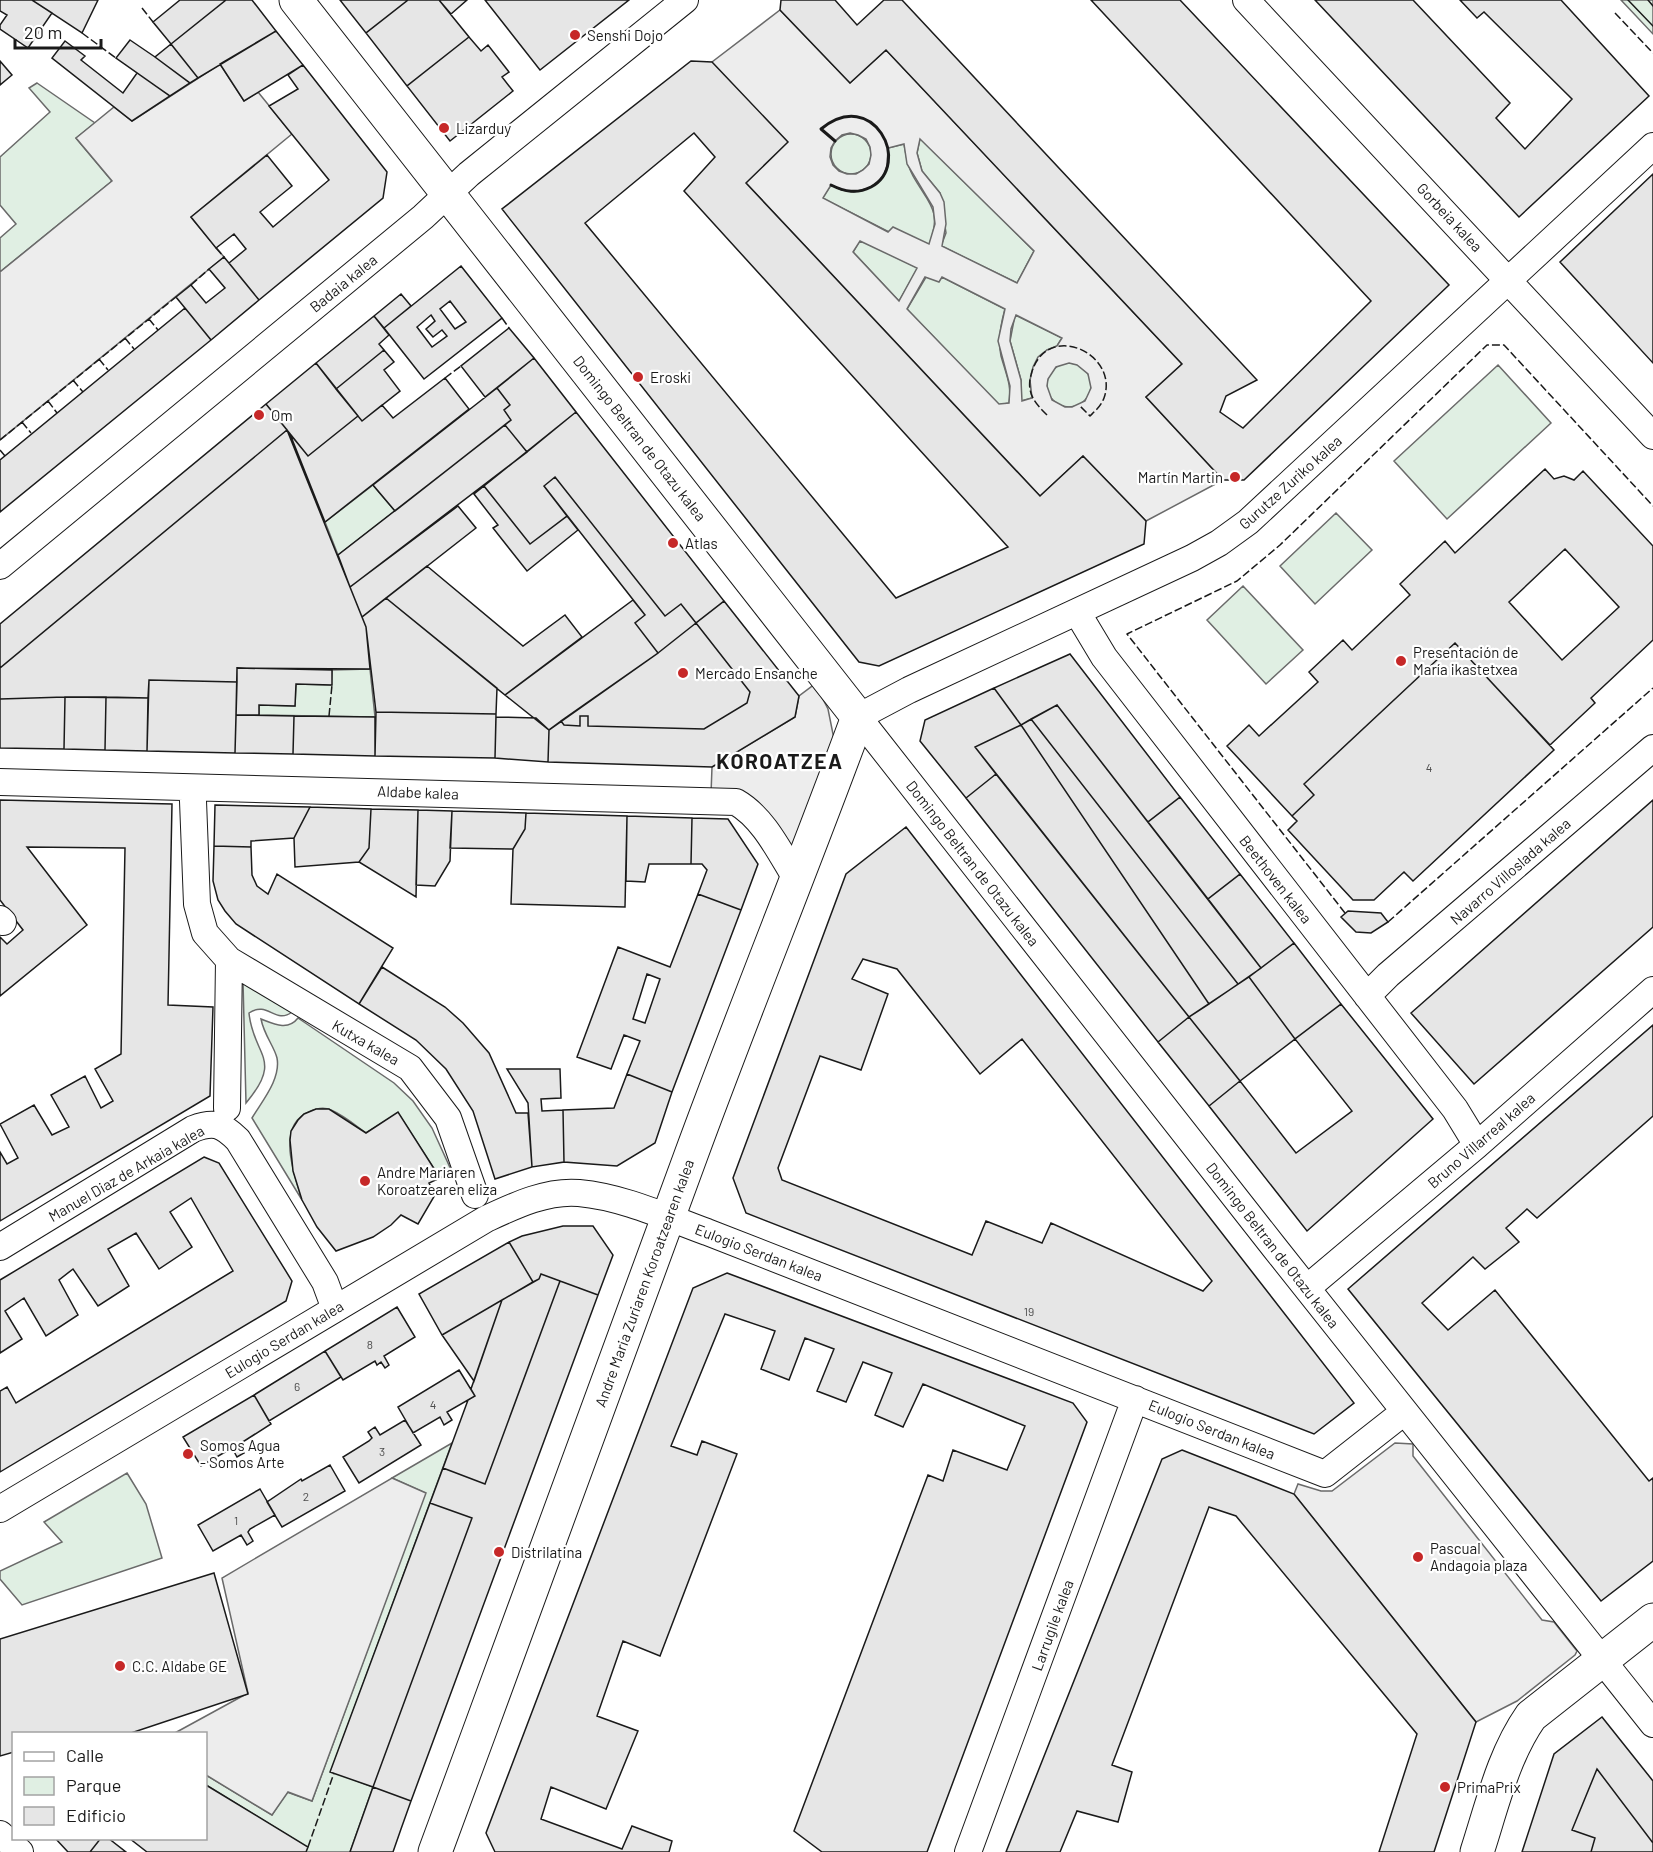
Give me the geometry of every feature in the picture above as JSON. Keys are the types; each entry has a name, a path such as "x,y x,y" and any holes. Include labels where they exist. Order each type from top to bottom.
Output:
{"main road":[{"name":"Domingo Beltran de Otazu kalea","path":"296,0 858,717"},
{"name":"Andre Maria Zuriaren Koroatzearen kalea","path":"435,1852 668,1217 774,934 798,880 858,717"},
{"path":"1477,1852 1518,1734 1531,1716 1653,1620"}],"street":[{"name":"Badaia kalea","path":"0,566 423,217 448,192 685,0"},
{"name":"Gorbeia kalea","path":"1246,0 1653,436"},
{"name":"Gurutze Zuriko kalea","path":"858,717 909,690 1219,543 1248,522 1653,146"},
{"name":"Beethoven kalea","path":"1077,612 1104,657 1455,1109 1478,1145"},
{"name":"Domingo Beltran de Otazu kalea","path":"858,717 1404,1412 1653,1724"},
{"name":"Navarro Villoslada kalea","path":"1367,996 1653,748"},
{"name":"Aldabe kalea","path":"0,782 736,802 747,808 757,818 798,880"},
{"name":"Kutxa kalea","path":"193,801 197,904 205,933 229,960 410,1068 448,1118 475,1195"},
{"path":"227,1108 229,960"},
{"name":"Bruno Villarreal kalea","path":"1307,1288 1478,1145 1653,990"},
{"name":"Manuel Diaz de Arkaia kalea","path":"0,1247 193,1129 206,1124 225,1126 238,1140 325,1282 335,1309"},
{"name":"Eulogio Serdan kalea","path":"0,1509 486,1219 520,1203 548,1196 577,1193 610,1199 668,1217 1325,1474 1404,1412"},
{"name":"Larrugile kalea","path":"968,1852 1136,1399"},
{"path":"0,1834 20,1852"}],"green space":[{"path":"1621,0 1653,0 1653,34"},
{"path":"37,83 95,123 76,138 112,181 0,272 0,238 16,224 0,205 0,157 50,112 29,88"},
{"path":"851,134 859,135 865,140 870,146 870,162 865,168 859,173 851,174 843,173 837,168 832,162 831,154 832,146 837,140 843,135"},
{"path":"920,138 1034,251 1017,283 941,246 946,233 940,193 922,171 917,153"},
{"path":"904,144 911,172 934,215 935,223 929,245 893,228 889,232 822,198 831,185 842,190 884,175 889,157 888,148"},
{"path":"860,240 918,268 899,301 853,252"},
{"path":"926,277 942,277 1005,309 1000,345 1009,385 1009,403 999,405 907,309"},
{"path":"1015,315 1062,338 1057,346 1047,350 1030,380 1032,398 1021,401 1021,380 1010,341"},
{"path":"1069,363 1084,370 1091,385 1084,400 1069,407 1054,400 1047,385 1054,370"},
{"path":"1498,365 1551,423 1447,519 1394,461"},
{"path":"373,485 395,511 338,555 325,522"},
{"path":"1336,513 1372,550 1315,604 1280,566"},
{"path":"1243,586 1303,650 1266,684 1207,620"},
{"path":"370,669 375,717 259,715 259,705 295,706 296,684 331,685 332,670"},
{"path":"243,981 292,1012 281,1016 261,1009 249,1013 265,1066 257,1088 246,1103"},
{"path":"298,1018 394,1083 413,1101 432,1128 452,1172 440,1178 398,1113 366,1133 331,1110 317,1109 299,1119 293,1128 290,1140 292,1165 302,1200 252,1118 270,1090 277,1066 276,1054 261,1019 285,1025"},
{"path":"452,1443 331,1771 373,1787 350,1852 306,1852 307,1847 207,1786 207,1776 272,1815 287,1792 312,1801 425,1493 392,1478"},
{"path":"127,1473 146,1504 162,1558 22,1605 0,1579 0,1571 62,1542 44,1522"}],"shaded area":[{"path":"780,10 850,83 886,50 1182,364 1146,397 1223,480 1146,521 1083,456 1040,496 746,183 712,62","holes":["850,133 858,135 866,139 870,147 869,164 856,174 839,171 833,165 830,157 831,148 842,135","920,139 1034,251 1017,283 942,246 946,224 944,202 940,193 922,171 917,153","904,144 907,164 933,207 935,224 929,244 893,227 888,232 823,198 831,185 854,192 869,188 884,175 888,148","860,241 917,268 899,301 853,252","925,277 939,282 942,277 1005,309 998,341 1010,386 1009,403 999,404 907,309","1016,315 1062,338 1057,346 1038,357 1030,380 1032,398 1022,401 1021,380 1010,341","1069,363 1077,365 1088,374 1091,388 1085,401 1072,407 1065,407 1052,400 1047,386 1048,379 1056,367"]},
{"path":"220,64 244,101 258,92 292,134 191,217 224,257 0,440 0,272 112,181 76,138 114,107 132,121"},
{"path":"815,684 828,709 834,739 797,862 711,794 712,767 795,717 799,696"},
{"name":"Pascual Andagoia plaza","path":"1395,1443 1413,1444 1413,1456 1542,1620 1554,1622 1577,1651 1517,1701 1476,1722 1294,1494 1298,1484 1321,1491 1332,1491"},
{"path":"392,1478 426,1493 312,1801 288,1792 272,1815 207,1776 207,1732 177,1732 248,1693 222,1578"}],"building":[{"path":"0,0 32,0 52,13 28,48 0,29 7,15 0,11"},
{"path":"32,0 98,0 82,33"},
{"path":"180,0 226,0 171,44 153,22"},
{"path":"226,0 252,0 276,31 198,78 171,44"},
{"path":"340,0 408,0 366,33"},
{"path":"408,0 439,0 469,37 407,86 366,33"},
{"path":"439,0 467,0 451,14"},
{"path":"485,0 629,0 540,70"},
{"path":"781,0 835,0 857,25 884,0 902,0 1257,380 1226,396 1220,412 1243,428 1371,301 1091,0 1180,0 1449,285 1244,480 1223,480 1146,397 1182,364 886,50 850,83 780,10"},
{"path":"1315,0 1413,0 1510,103 1496,118 1525,149 1572,99 1484,12 1477,18 1460,0 1561,0 1649,96 1519,217"},
{"path":"276,31 303,65 244,101 220,64"},
{"path":"469,37 481,51 488,45 509,72 502,77 513,91 450,141 407,86"},
{"path":"130,40 190,83 170,96 116,58"},
{"path":"65,41 85,56 81,60 123,93 137,73 170,96 132,121 52,58"},
{"path":"171,44 198,78 190,83 155,57"},
{"path":"0,61 12,75 0,85"},
{"path":"691,61 712,62 788,142 746,183 1040,496 1083,456 1146,521 1144,544 879,666 859,662 502,209","holes":["694,133 715,157 684,191 1008,547 896,598 585,223"]},
{"path":"303,65 387,172 383,198 259,300 229,263 246,249 234,234 216,248 191,217 267,155 292,186 260,212 273,227 329,180 269,106 298,89 288,75"},
{"path":"1653,174 1653,363 1560,262"},
{"path":"224,257 259,300 211,340 176,297 191,285 206,303 225,288 209,269"},
{"path":"461,266 502,318 424,379 384,328","holes":["450,301 466,322 455,329 440,309","431,315 435,321 426,329 433,337 442,330 447,336 432,347 417,327"]},
{"path":"401,294 411,306 384,328 374,316"},
{"path":"185,308 211,340 0,512 0,460"},
{"path":"374,316 389,335 379,344 384,350 336,389 316,363"},
{"path":"509,328 534,358 485,397 461,366"},
{"path":"384,350 394,362 384,370 400,391 362,421 336,389"},
{"path":"534,358 576,412 527,452 505,425 511,420 504,410 510,405 497,388"},
{"path":"316,363 358,416 308,456 266,404"},
{"path":"445,378 469,409 325,522 290,434 308,456 358,416 362,421 382,405 393,418"},
{"path":"497,388 510,405 504,410 511,420 395,511 373,485"},
{"path":"266,404 287,430 0,668 0,624"},
{"path":"576,412 724,601 696,623 681,604 665,616 555,477 544,486 567,516 530,544 484,486"},
{"path":"505,425 527,452 350,587 338,555"},
{"path":"287,430 366,627 370,669 237,668 237,682 149,680 148,698 0,699 0,668"},
{"path":"1545,469 1554,479 1564,476 1574,480 1583,471 1653,546 1653,640 1591,698 1595,703 1550,745 1455,643 1304,784 1314,795 1292,816 1227,746 1249,725 1259,736 1318,682 1309,672 1343,640 1352,650 1410,595 1400,584 1445,541 1455,553","holes":["1565,549 1619,607 1562,660 1509,602"]},
{"path":"555,477 665,616 681,604 696,623 658,653 635,623 645,615 544,486"},
{"path":"484,486 530,544 567,516 578,530 527,571 493,528 498,525 474,494"},
{"path":"458,506 476,528 362,617 350,587"},
{"path":"427,566 523,646 565,615 582,637 505,695 386,598"},
{"path":"386,598 497,688 496,714 376,712 366,627 362,617"},
{"path":"633,600 645,615 635,623 658,653 549,730 505,695"},
{"path":"724,601 799,696 795,717 712,767 548,762 549,730 561,721 564,725 580,726 580,716 588,716 588,726 704,729 747,703 750,692 696,623"},
{"name":"Mercado Ensanche","path":"696,623 750,692 747,703 704,729 588,726 588,716 580,716 580,726 564,725 561,721 658,653"},
{"path":"1455,643 1554,750 1413,881 1404,872 1374,900 1353,900 1288,830 1297,821 1292,816 1314,795 1304,784"},
{"path":"1070,654 1180,797 1148,822 1057,705 1021,725 994,688"},
{"path":"237,668 332,670 332,685 296,684 295,706 259,705 259,715 236,715"},
{"path":"149,680 237,682 235,753 147,751"},
{"path":"994,688 1021,725 975,747 996,774 966,798 920,741 925,720"},
{"path":"65,697 106,697 105,750 64,749"},
{"path":"65,697 64,749 0,748 0,699"},
{"path":"106,697 148,698 147,751 105,750"},
{"path":"1057,705 1261,968 1238,984 1031,719"},
{"path":"376,712 496,714 495,758 375,756"},
{"path":"236,715 294,716 293,754 235,753"},
{"path":"294,716 375,717 375,756 293,754"},
{"path":"496,717 536,718 549,730 548,762 495,758"},
{"path":"1031,719 1238,984 1209,1004 1021,725"},
{"path":"1021,725 1209,1004 1189,1017 975,747"},
{"path":"996,774 1189,1017 1158,1042 966,798"},
{"path":"1180,797 1240,874 1208,899 1148,822"},
{"path":"0,800 172,804 168,1005 213,1007 210,1096 0,1221 0,1152 7,1164 18,1158 0,1124 34,1105 52,1135 69,1127 51,1095 85,1076 101,1108 113,1101 95,1069 121,1054 125,848 27,847 87,925 0,996 0,937 7,944 23,930 0,900"},
{"path":"1653,800 1653,927 1474,1084 1411,1013"},
{"path":"215,805 310,807 294,838 251,841 251,847 214,846"},
{"path":"310,807 371,809 369,848 359,862 295,867 294,838"},
{"path":"371,809 418,810 416,897 359,862 369,848"},
{"path":"418,810 452,811 450,861 435,886 416,885"},
{"path":"452,811 526,813 525,829 513,849 450,848"},
{"path":"526,813 627,816 625,907 511,904 513,849 525,829"},
{"path":"627,816 692,818 691,864 649,864 645,882 626,881"},
{"path":"692,818 728,819 758,864 741,910 698,894 707,870 702,864 691,864"},
{"path":"906,827 1354,1403 1314,1434 746,1213 733,1178 846,874","holes":["863,959 897,969 980,1074 1022,1039 1212,1281 1203,1291 1051,1223 1042,1243 986,1221 972,1255 782,1180 778,1168 820,1056 861,1070 888,994 852,979"]},
{"path":"214,846 251,847 252,875 257,886 268,894 277,874 393,948 359,1004 236,924 218,900 213,881"},
{"path":"1240,874 1294,943 1261,968 1208,899"},
{"path":"698,894 741,910 672,1092 627,1074 640,1041 624,1035 611,1069 577,1057 618,947 670,967","holes":["647,974 660,979 645,1023 633,1019"]},
{"path":"1348,911 1381,913 1388,922 1371,933 1356,932 1341,917"},
{"path":"1294,943 1341,1004 1295,1039 1249,977"},
{"path":"382,967 445,1007 463,1023 489,1053 516,1113 528,1113 532,1167 495,1179 473,1111 446,1069 416,1040 359,1004"},
{"path":"1249,977 1295,1039 1240,1081 1189,1017"},
{"path":"1341,1004 1433,1119 1307,1231 1209,1106 1240,1081 1296,1153 1352,1111 1295,1039"},
{"path":"1189,1017 1240,1081 1209,1106 1158,1042"},
{"path":"1653,1025 1653,1116 1537,1218 1527,1209 1506,1228 1519,1242 1485,1269 1473,1257 1422,1303 1448,1330 1495,1290 1649,1481 1653,1478 1653,1561 1601,1601 1348,1289"},
{"path":"507,1069 560,1069 561,1098 541,1099 542,1111 563,1110 564,1162 532,1167 528,1103"},
{"path":"627,1074 672,1092 655,1143 617,1166 564,1162 563,1110 614,1108"},
{"name":"Andre Mariaren Koroatzearen eliza","path":"316,1109 329,1109 366,1133 398,1112 440,1178 429,1183 442,1193 440,1196 436,1193 418,1224 401,1215 373,1237 336,1251 317,1227 302,1200 293,1171 291,1131 304,1114"},
{"path":"204,1157 219,1163 292,1281 286,1301 0,1472 0,1391 7,1387 16,1403 233,1271 191,1198 170,1212 192,1247 159,1269 136,1233 108,1249 129,1286 98,1306 73,1269 59,1280 78,1315 46,1336 24,1298 5,1311 22,1339 0,1353 0,1280"},
{"path":"563,1226 593,1226 613,1255 598,1295 541,1274 539,1279 533,1282 509,1242 522,1236"},
{"path":"509,1242 533,1282 442,1335 419,1294"},
{"path":"727,1273 1073,1403 1087,1422 927,1852 822,1852 794,1831 928,1475 943,1481 953,1450 1007,1470 1025,1426 923,1384 903,1427 875,1415 892,1373 863,1362 846,1402 817,1391 834,1349 805,1338 789,1380 761,1369 775,1331 725,1314 671,1446 697,1455 702,1441 737,1454 660,1656 623,1641 597,1716 638,1731 606,1809 551,1787 541,1819 622,1849 632,1826 672,1841 669,1852 495,1852 486,1833 693,1288"},
{"path":"541,1274 560,1281 485,1484 443,1468 468,1400 475,1396 471,1389 502,1300 539,1279"},
{"path":"560,1281 598,1295 411,1801 373,1787 472,1518 430,1503 443,1468 485,1484"},
{"path":"502,1300 474,1381 442,1335"},
{"path":"397,1307 415,1337 384,1356 389,1365 385,1368 381,1362 377,1365 375,1361 343,1380 325,1351"},
{"path":"325,1351 341,1377 269,1421 254,1395"},
{"path":"459,1370 475,1396 447,1412 452,1420 444,1425 440,1417 413,1433 398,1407"},
{"path":"254,1395 271,1424 241,1443 243,1446 240,1447 244,1453 237,1457 232,1448 201,1466 183,1437"},
{"path":"405,1420 421,1445 359,1483 343,1457 369,1441 372,1438 368,1432 375,1427 380,1435"},
{"path":"1182,1450 1294,1494 1476,1722 1434,1852 1379,1852 1417,1734 1236,1516 1209,1507 1112,1765 1132,1772 1118,1822 1077,1811 1060,1852 1006,1852 1162,1459"},
{"path":"330,1465 345,1491 282,1527 267,1502 301,1479 302,1481"},
{"path":"260,1489 275,1515 250,1529 248,1532 253,1541 247,1545 241,1535 213,1551 198,1525"},
{"path":"430,1503 472,1518 373,1787 330,1772"},
{"name":"C.C. Aldabe GE","path":"214,1573 248,1694 134,1732 12,1732 12,1753 0,1756 0,1639"},
{"path":"1602,1717 1653,1781 1653,1843 1597,1769 1572,1830 1595,1838 1591,1852 1522,1852 1554,1754"},
{"path":"1597,1769 1653,1843 1653,1852 1591,1852 1595,1838 1572,1830"},
{"path":"207,1786 308,1847 306,1852 147,1852 132,1840 207,1840"},
{"path":"373,1787 411,1801 393,1852 350,1852"},
{"path":"57,1840 99,1840 90,1852 68,1852"},
{"path":"99,1840 111,1840 126,1852 90,1852"}],"tram line":[{"path":"1628,0 1653,26"},
{"path":"1648,0 1653,6"}],"fence":[{"path":"142,8 153,22"},
{"path":"1615,13 1653,53"},
{"path":"82,33 116,58"},
{"path":"216,248 224,257"},
{"path":"191,285 209,269"},
{"path":"0,440 176,297"},
{"path":"502,318 509,328"},
{"path":"149,319 158,330"},
{"path":"125,338 134,349"},
{"path":"1345,913 1127,634 1237,581 1280,545 1487,345 1504,345 1653,506"},
{"path":"1047,415 1033,397 1030,381 1039,358 1051,349 1064,346 1079,349 1092,356 1101,368 1106,382 1104,398 1090,416 1079,405"},
{"path":"99,359 108,370"},
{"path":"445,378 461,366"},
{"path":"73,380 83,392"},
{"path":"48,401 57,413"},
{"path":"22,422 31,433"},
{"path":"0,450 5,456"},
{"path":"329,716 332,685"},
{"path":"1388,922 1653,688"},
{"path":"308,1847 334,1773"}],"wall":[{"path":"831,185 851,191 861,191 871,187 883,176 888,162 887,147 881,133 871,122 857,117 840,118 821,129 835,141"}],"place":[{"name":"Senshi Dojo","path":"575,35"},
{"name":"Lizarduy","path":"444,128"},
{"name":"Eroski","path":"638,377"},
{"name":"Om","path":"259,415"},
{"name":"Martín Martin","path":"1235,477"},
{"name":"Atlas","path":"673,543"},
{"name":"Presentación de María ikastetxea","path":"1401,661"},
{"name":"Mercado Ensanche","path":"683,673"},
{"name":"Andre Mariaren Koroatzearen eliza","path":"365,1181"},
{"name":"Somos Agua - Somos Arte","path":"188,1454"},
{"name":"Distrilatina","path":"499,1552"},
{"name":"Pascual Andagoia plaza","path":"1418,1557"},
{"name":"C.C. Aldabe GE","path":"120,1666"},
{"name":"PrimaPrix","path":"1445,1787"}],"district":[{"name":"KOROATZEA","path":"780,760"}]}
